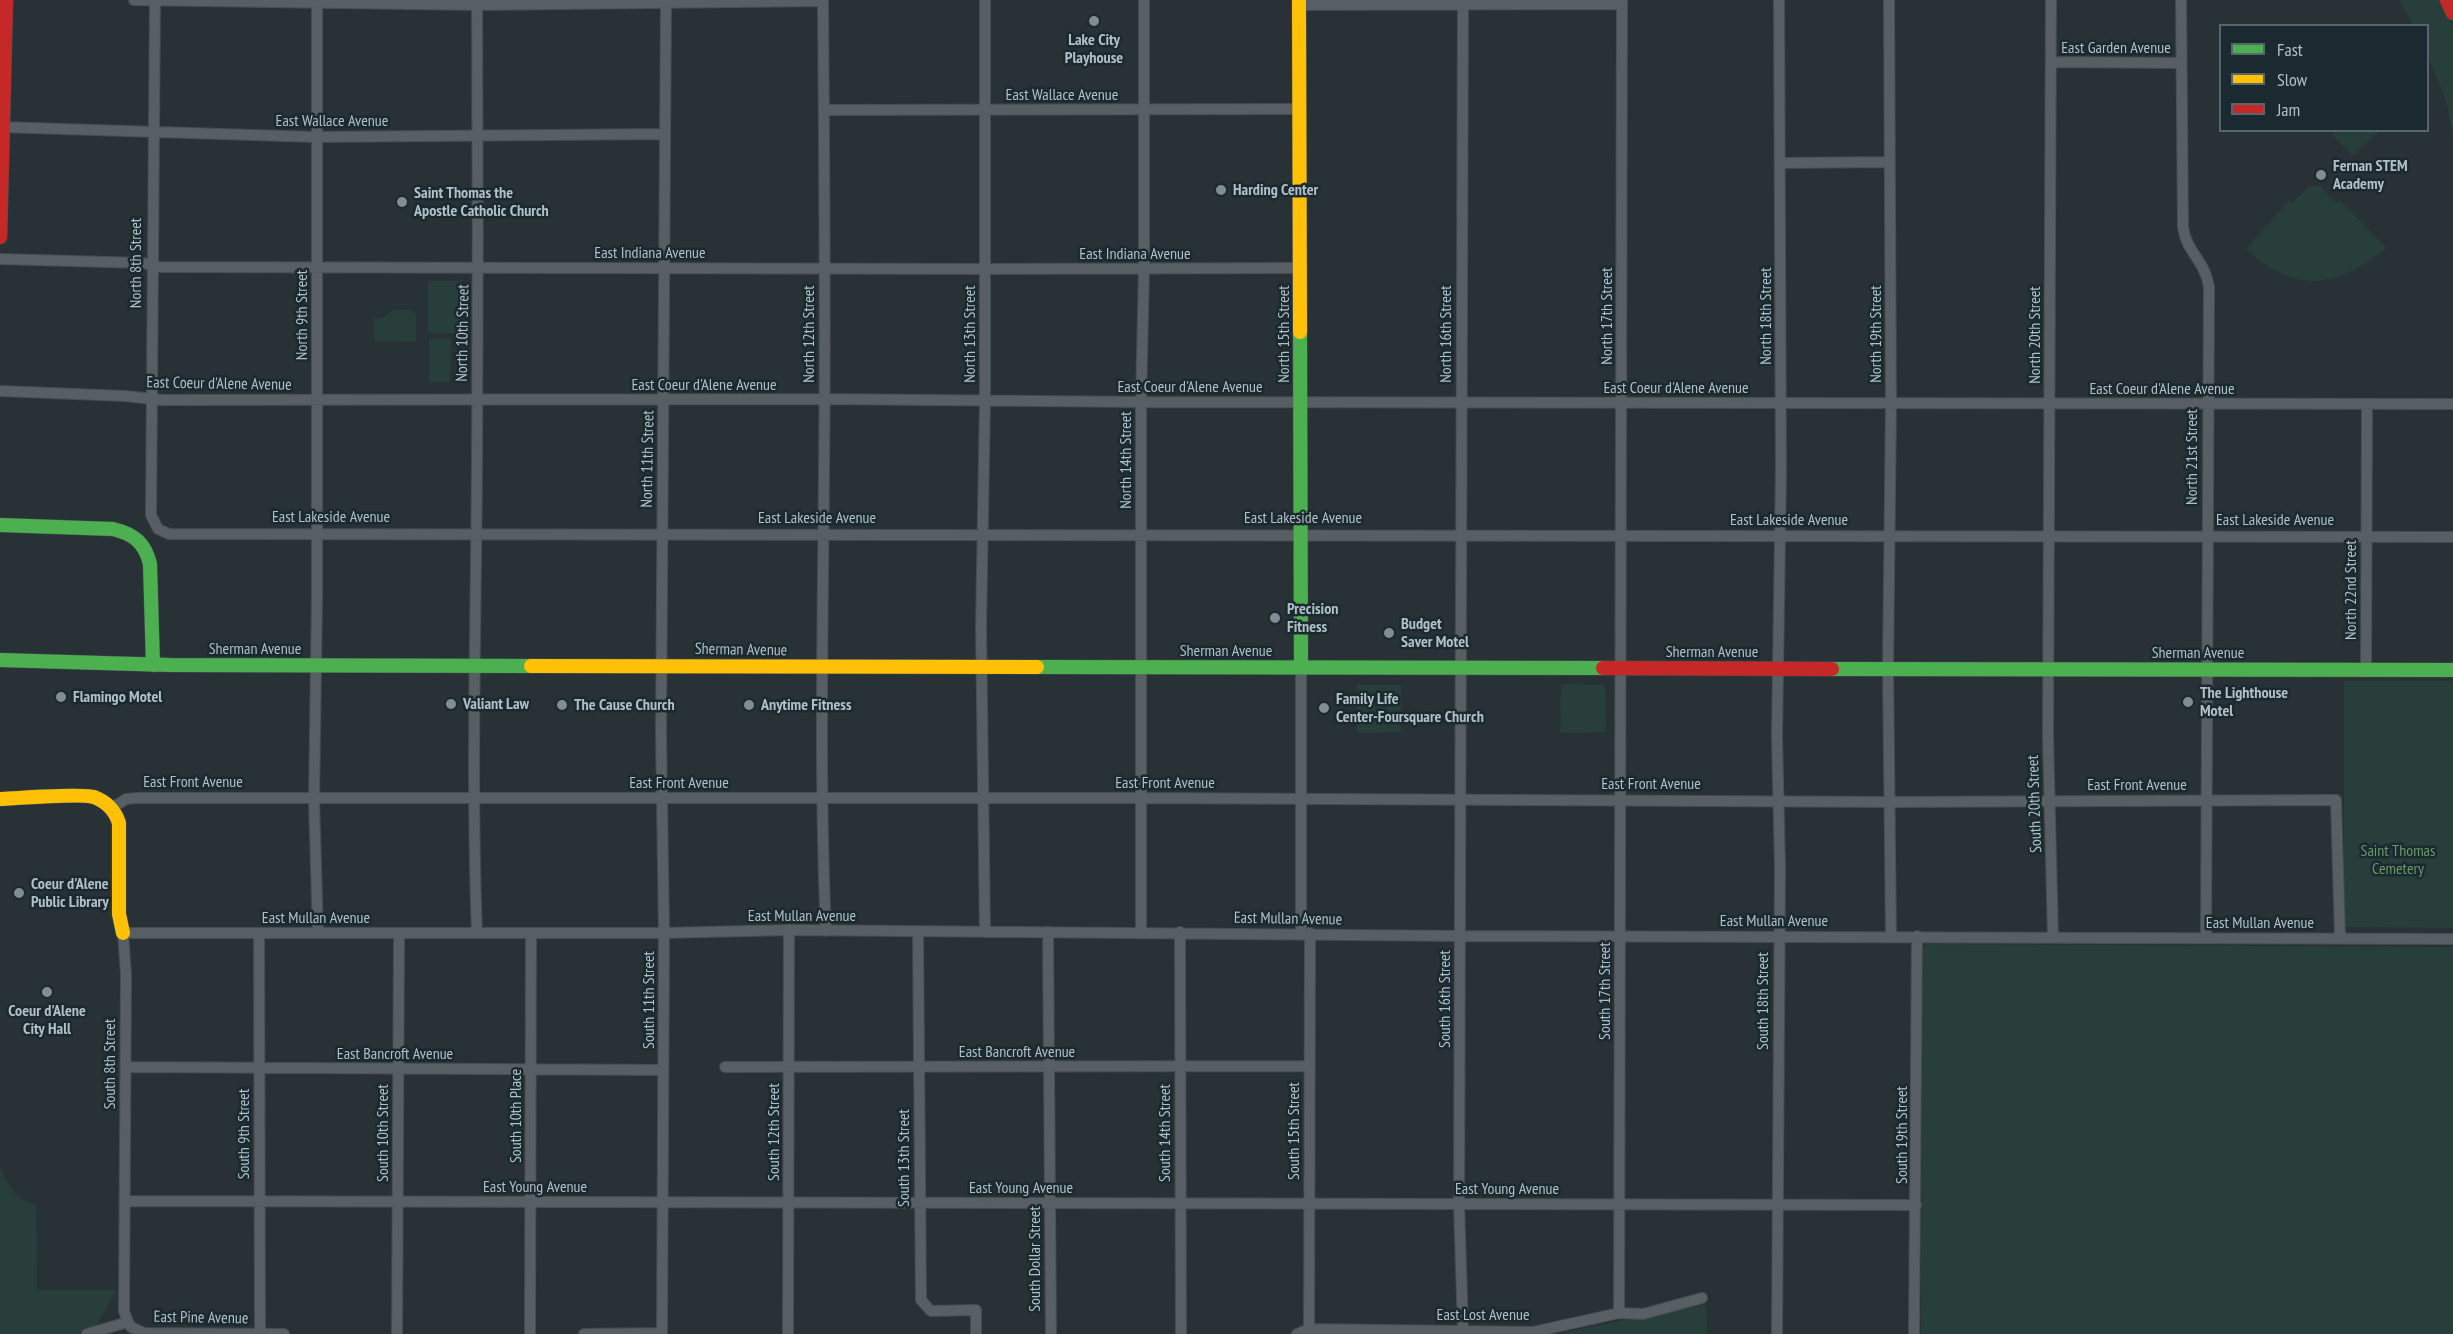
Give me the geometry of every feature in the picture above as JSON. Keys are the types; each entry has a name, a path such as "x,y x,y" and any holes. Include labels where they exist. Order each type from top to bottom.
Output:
{"main road":[{"path":"0,237 6,0"},
{"path":"2447,0 2453,13"},
{"name":"North 15th Street","path":"1299,2 1301,667"},
{"path":"0,525 113,529 130,533 139,539 146,549 150,564 153,665"},
{"name":"Sherman Avenue","path":"0,660 153,665 316,666 2453,670"},
{"path":"0,799 92,796 103,800 112,808"},
{"name":"South 8th Street","path":"112,808 119,823 119,914 123,933"}],"street":[{"path":"134,0 477,3 823,1"},
{"name":"North 8th Street","path":"155,0 152,132 151,515 155,526"},
{"name":"North 13th Street","path":"981,667 985,401 985,0"},
{"name":"North 14th Street","path":"1141,668 1144,0"},
{"name":"North 18th Street","path":"1778,668 1781,536 1779,0"},
{"name":"North 19th Street","path":"1888,668 1891,403 1889,0"},
{"name":"North 20th Street","path":"2048,669 2051,0"},
{"name":"North 21st Street","path":"2181,0 2183,227 2186,240 2207,274 2206,938"},
{"name":"North 9th Street","path":"316,666 317,1"},
{"name":"North 12th Street","path":"822,668 823,1"},
{"name":"North 11th Street","path":"662,666 666,2"},
{"path":"1299,2 1622,2"},
{"name":"North 16th Street","path":"1461,669 1462,2"},
{"name":"North 17th Street","path":"1621,668 1622,2"},
{"name":"North 10th Street","path":"474,666 478,268 477,3"},
{"name":"East Garden Avenue","path":"2051,62 2181,63"},
{"name":"East Wallace Avenue","path":"824,110 1300,109"},
{"name":"East Wallace Avenue","path":"1,127 316,137 664,134"},
{"path":"1781,163 1890,162"},
{"name":"East Indiana Avenue","path":"0,259 152,265 316,267 1300,268"},
{"name":"East Coeur d'Alene Avenue","path":"0,392 152,398 316,400 824,399 1141,402 2453,404"},
{"name":"North 22nd Street","path":"2366,669 2367,404"},
{"name":"East Lakeside Avenue","path":"155,526 169,534 2453,537"},
{"path":"316,666 314,800 318,933"},
{"path":"474,666 477,933"},
{"name":"South 11th Street","path":"662,666 661,799 664,933 662,1333"},
{"path":"981,667 985,932"},
{"name":"South 15th Street","path":"1301,667 1301,801 1309,1066 1309,1329"},
{"path":"822,668 826,931"},
{"path":"1141,668 1141,932"},
{"name":"South 17th Street","path":"1619,1313 1621,668"},
{"name":"South 18th Street","path":"1777,1334 1778,668"},
{"path":"1888,668 1892,936"},
{"name":"South 16th Street","path":"1461,669 1460,1204 1462,1330"},
{"name":"South 20th Street","path":"2048,669 2053,937"},
{"name":"East Front Avenue","path":"112,808 132,798 314,800 1142,798 1301,801 1778,802 2336,800 2340,938"},
{"name":"East Mullan Avenue","path":"123,933 664,933 789,930 1461,936 2453,939"},
{"name":"South 12th Street","path":"788,1334 789,930"},
{"name":"South 13th Street","path":"918,932 921,1300 931,1311 976,1310 976,1334"},
{"name":"South Dollar Street","path":"1048,932 1051,1334"},
{"name":"South 14th Street","path":"1180,932 1181,1334"},
{"name":"South 8th Street","path":"123,933 126,974 124,1311 128,1322"},
{"name":"South 10th Street","path":"397,1334 399,933"},
{"name":"South 10th Place","path":"530,1334 531,933"},
{"name":"South 9th Street","path":"259,934 260,1334"},
{"name":"South 19th Street","path":"1914,1334 1917,936"},
{"name":"East Bancroft Avenue","path":"724,1067 1309,1066"},
{"name":"East Bancroft Avenue","path":"126,1067 663,1070"},
{"name":"East Young Avenue","path":"125,1201 1916,1205"},
{"name":"East Lost Avenue","path":"1297,1334 1309,1329 1533,1332 1619,1313 1643,1314 1702,1298"},
{"path":"87,1334 128,1322"},
{"name":"East Pine Avenue","path":"128,1322 131,1327 144,1333 284,1334"},
{"path":"584,1334 662,1333"}],"green space":[{"path":"2399,0 2440,0 2453,27 2453,136 2446,100 2429,59 2429,24 2412,24"},
{"path":"2334,132 2379,132 2358,150 2358,154 2351,154 2334,136"},
{"path":"2310,186 2320,186 2336,203 2340,200 2386,248 2350,272 2316,281 2282,274 2264,264 2246,249 2289,200 2292,203"},
{"path":"428,281 462,281 462,333 428,333"},
{"path":"393,310 410,310 416,313 416,342 374,341 374,319 382,318"},
{"path":"429,339 451,339 450,382 429,382"},
{"name":"Saint Thomas Cemetery","path":"2344,681 2453,681 2453,928 2344,927"},
{"path":"1561,684 1605,685 1606,732 1560,733"},
{"path":"1357,685 1401,685 1401,732 1357,733"},
{"path":"1927,944 2453,947 2453,1334 1921,1334 1922,948"},
{"path":"0,1167 14,1191 36,1206 37,1290 117,1290 97,1325 79,1334 0,1334"},
{"path":"1706,1304 1707,1334 1556,1334 1668,1312"}],"traffic: fast":[{"path":"1300,332 1301,667"},
{"path":"0,525 113,529 138,540 150,564 153,665"},
{"path":"0,660 170,665 531,666"},
{"path":"1037,667 1603,668"},
{"path":"1832,669 2453,670"}],"traffic: slow":[{"path":"1299,0 1300,332"},
{"path":"531,666 1037,667"},
{"path":"0,799 77,795 94,797 110,807 119,823 119,914 123,933"}],"traffic: jam":[{"path":"0,237 6,0"},
{"path":"2447,0 2453,13"},
{"path":"1603,668 1832,669"}],"place":[{"name":"Lake City Playhouse","path":"1094,21"},
{"name":"Fernan STEM Academy","path":"2321,175"},
{"name":"Harding Center","path":"1221,190"},
{"name":"Saint Thomas the Apostle Catholic Church","path":"402,202"},
{"name":"Precision Fitness","path":"1275,618"},
{"name":"Budget Saver Motel","path":"1389,633"},
{"name":"Flamingo Motel","path":"61,697"},
{"name":"The Lighthouse Motel","path":"2188,702"},
{"name":"Valiant Law","path":"451,704"},
{"name":"The Cause Church","path":"562,705"},
{"name":"Anytime Fitness","path":"749,705"},
{"name":"Family Life Center-Foursquare Church","path":"1324,708"},
{"name":"Coeur d'Alene Public Library","path":"19,893"},
{"name":"Coeur d'Alene City Hall","path":"47,992"}]}
